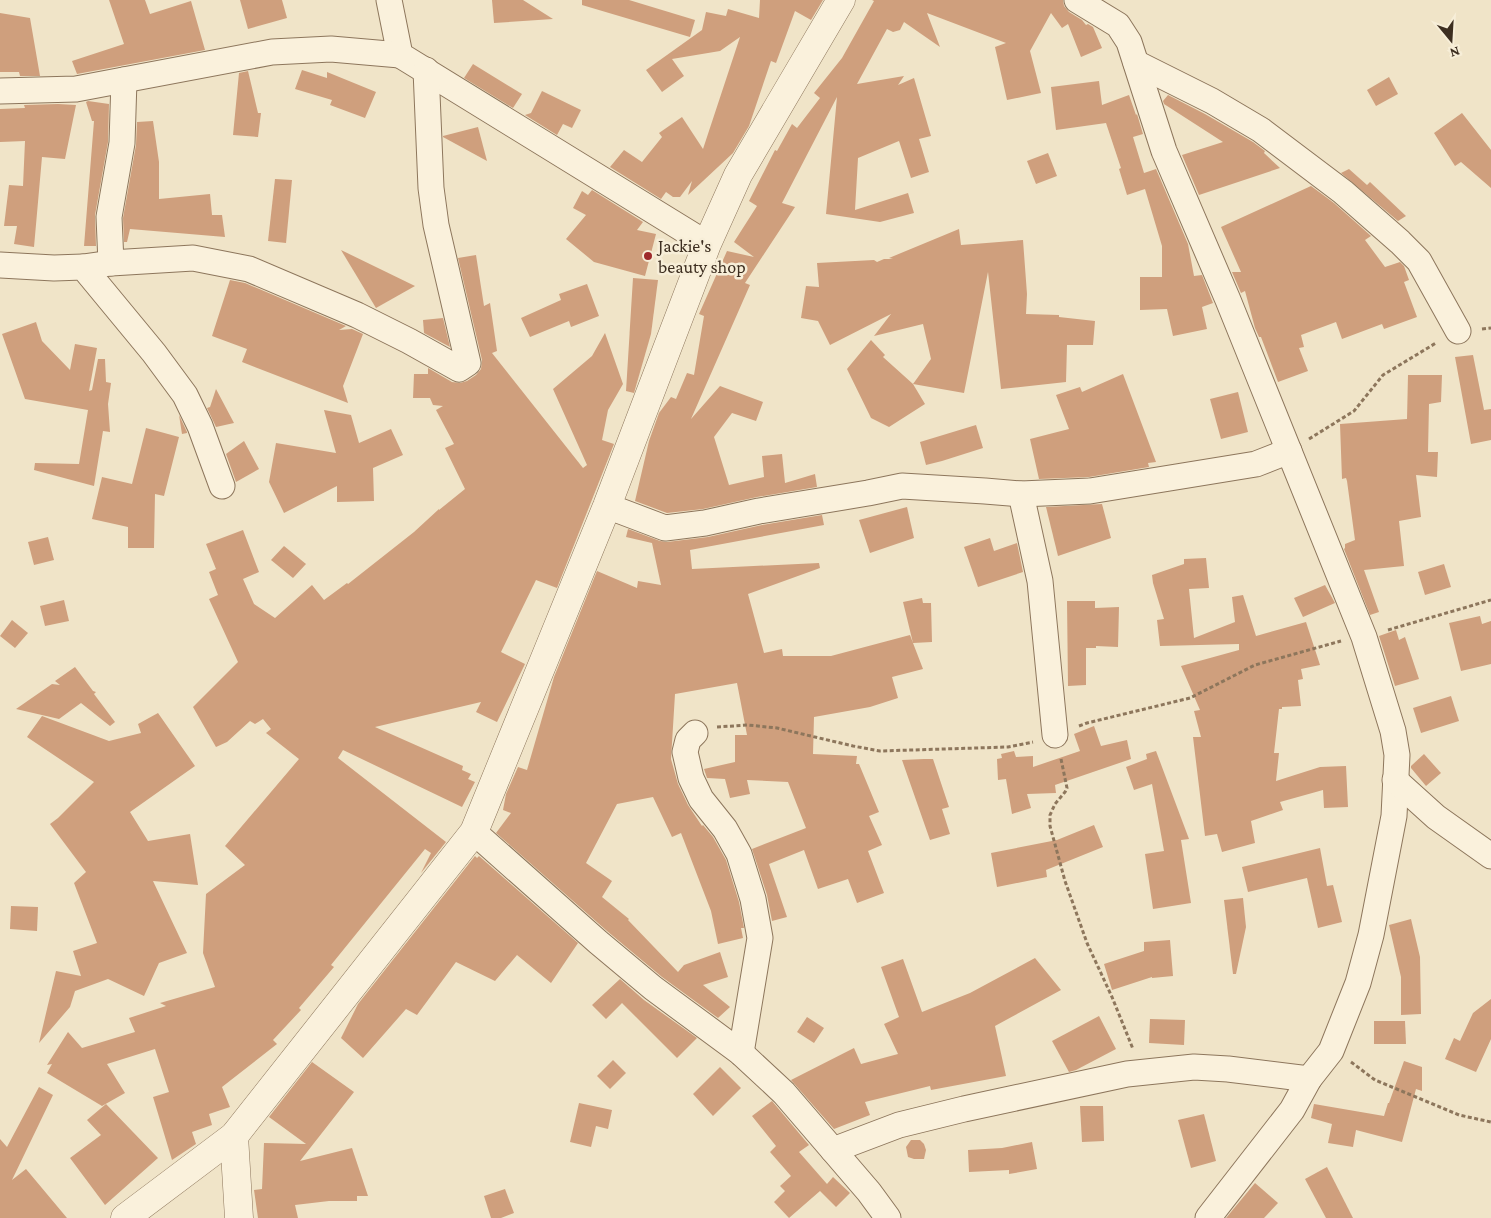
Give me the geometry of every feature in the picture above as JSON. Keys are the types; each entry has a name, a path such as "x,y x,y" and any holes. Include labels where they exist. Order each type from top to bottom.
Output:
{"street":[{"path":"389,0 400,55"},
{"path":"125,1218 234,1136 448,868 474,832 607,506 707,244 738,175 841,0"},
{"path":"1077,0 1118,25 1129,42 1164,152 1228,300 1364,637 1393,731 1397,755 1394,816 1371,935 1358,983 1331,1051 1309,1079 1292,1110 1208,1218"},
{"path":"0,91 76,89 272,52 331,49 400,55 707,244"},
{"path":"1136,63 1212,101 1260,130 1343,192 1419,261 1458,331"},
{"path":"0,266 83,267 111,263 193,258 249,269 357,315 459,369 468,363 436,225 432,188 426,70"},
{"path":"111,263 109,217 122,143 124,80"},
{"path":"83,267 154,352 184,394 200,426 222,486"},
{"path":"607,506 665,528 705,523 759,511 902,486 1021,494 1090,492 1256,464 1289,452"},
{"path":"1021,494 1040,581 1055,735"},
{"path":"695,733 688,740 685,752 691,778 701,799 725,829 739,854 753,899 760,938 741,1053"},
{"path":"1395,780 1436,817 1491,856"},
{"path":"474,832 612,954 653,988 741,1053 784,1093 869,1192 888,1218"},
{"path":"833,1150 899,1125 1127,1074 1194,1067 1228,1068 1309,1079"},
{"path":"234,1136 239,1218"}],"path":[{"path":"1289,452 1354,411 1383,375 1458,331 1491,328"},
{"path":"1364,637 1491,600"},
{"path":"1055,735 1067,788 1054,804 1050,815 1050,826 1087,943 1112,997 1143,1073"},
{"path":"1331,1051 1349,1061 1375,1080 1459,1115 1491,1122"}],"building":[{"path":"109,0 145,0 150,14 191,1 205,50 77,74 72,61 124,44"},
{"path":"240,0 282,0 287,18 248,29"},
{"path":"492,0 523,0 553,19 494,23"},
{"path":"582,0 629,0 695,20 690,37 582,5"},
{"path":"760,0 823,0 811,20 795,11 776,63 771,61 749,126 733,153 688,195 692,181 680,197 673,197 666,192 661,199 610,167 624,150 642,162 662,137 659,133 682,117 703,149 740,37 720,51 672,59 684,76 662,92 646,70 702,30 706,12 726,16 728,9 759,18"},
{"path":"872,0 1063,0 1064,6 1069,12 1082,20 1086,25 1088,24 1093,27 1102,48 1081,57 1068,24 1062,28 1051,13 1030,51 1041,93 1007,100 995,47 1006,43 927,13 940,47 904,22 900,30 893,32 887,29 857,84 904,76 898,85 914,78 931,136 919,139 929,172 911,178 899,141 858,158 855,210 908,193 914,213 880,222 826,214 837,97 782,203 795,207 745,283 750,285 691,419 720,386 763,402 756,421 732,413 714,437 729,485 764,477 762,456 782,454 785,483 815,474 817,487 757,497 703,509 667,513 635,501 649,441 659,413 671,397 676,399 687,373 694,375 704,316 699,314 727,251 754,257 734,242 757,206 749,201 775,150 777,151 792,124 797,128 820,98 814,93 842,58 874,1"},
{"path":"0,13 30,18 40,76 20,76 19,72 0,72"},
{"path":"473,64 522,94 513,108 464,78"},
{"path":"302,70 327,78 327,72 376,92 365,118 330,105 332,100 295,89"},
{"path":"248,71 258,113 261,113 258,137 233,135 239,73"},
{"path":"1389,77 1398,94 1376,106 1367,90"},
{"path":"1099,81 1102,105 1129,95 1143,134 1133,137 1144,173 1156,169 1188,244 1194,276 1202,275 1213,303 1202,307 1207,329 1173,336 1167,309 1140,310 1140,277 1162,277 1162,246 1145,189 1127,195 1119,169 1121,168 1106,123 1056,130 1051,87"},
{"path":"542,91 581,110 572,128 563,124 557,135 525,115 531,113"},
{"path":"1168,95 1253,142 1265,151 1264,153 1280,168 1199,195 1182,155 1223,142 1164,104 1163,101"},
{"path":"86,102 109,104 108,142 95,215 96,246 84,246 94,121 92,121"},
{"path":"24,105 76,105 65,159 42,157 34,247 14,244 17,226 4,226 9,185 23,186 25,141 0,142 0,109 25,108"},
{"path":"1462,113 1491,150 1491,188 1461,162 1455,166 1434,133"},
{"path":"153,121 159,162 159,199 210,194 212,215 222,215 225,237 130,229 127,242 124,242 123,218 136,145 137,122"},
{"path":"478,127 487,161 443,137 443,136"},
{"path":"1048,153 1057,176 1036,184 1027,161"},
{"path":"1349,169 1367,185 1370,182 1406,216 1398,221 1341,173"},
{"path":"275,179 292,180 286,243 268,241"},
{"path":"1311,186 1334,203 1371,236 1365,240 1385,267 1400,262 1404,266 1409,280 1404,282 1417,317 1384,329 1382,324 1342,339 1336,322 1301,335 1304,347 1299,348 1308,371 1278,382 1261,337 1259,337 1255,328 1245,291 1241,293 1232,272 1241,272 1221,227"},
{"path":"592,190 643,222 637,230 656,234 645,276 594,262 566,239 586,215 573,208 582,191 588,195"},
{"path":"959,229 961,245 1023,240 1027,294 1026,314 1059,315 1059,317 1095,321 1093,345 1067,345 1066,382 1001,389 988,272 964,393 913,384 931,359 923,324 874,336 891,314 830,345 818,321 801,318 806,286 819,287 817,263 874,260 877,262 884,259 893,259 889,258"},
{"path":"341,250 415,286 376,308"},
{"path":"476,255 484,306 490,303 497,351 492,353 583,468 587,465 553,389 592,356 605,333 623,384 608,410 602,440 614,444 557,588 536,580 501,652 525,664 497,722 476,712 481,702 375,727 463,766 462,770 471,774 468,779 475,782 462,807 343,750 338,758 446,842 421,873 431,853 425,849 331,965 334,967 299,1008 301,1010 273,1040 277,1044 222,1087 230,1107 209,1114 212,1125 192,1132 196,1144 172,1160 153,1097 169,1092 155,1049 107,1064 125,1093 102,1106 47,1073 52,1064 47,1065 68,1032 82,1048 135,1032 129,1018 166,1006 160,1003 215,987 203,953 206,894 245,865 225,846 299,759 266,733 271,729 263,719 255,724 250,721 227,742 216,747 193,707 238,662 209,599 218,595 209,572 216,569 206,544 243,530 259,572 243,579 254,604 275,618 312,585 324,600 348,584 465,489 445,448 454,444 436,410 443,406 433,405 430,398 413,398 414,374 428,374 428,368 452,382 460,383 476,375 481,369 482,360 458,258"},
{"path":"633,278 658,280 651,334 634,393 626,391"},
{"path":"230,280 245,283 346,326 339,330 352,329 363,334 343,386 348,403 242,362 247,349 212,336"},
{"path":"587,284 599,316 571,327 569,321 530,337 521,318 561,300 559,294"},
{"path":"443,318 450,347 424,333 423,320"},
{"path":"36,322 42,341 70,370 75,344 97,348 89,391 92,390 98,359 105,359 106,382 111,383 108,404 110,432 103,431 94,486 34,470 35,463 79,464 88,410 25,399 2,334"},
{"path":"871,340 885,355 883,357 913,384 925,404 889,427 871,418 847,369"},
{"path":"1473,355 1484,410 1491,409 1491,440 1471,444 1455,357"},
{"path":"1123,374 1156,462 1148,463 1149,467 1089,477 1039,479 1030,439 1069,429 1056,395 1080,387 1082,392"},
{"path":"1408,375 1442,375 1441,402 1429,404 1428,452 1438,452 1437,477 1416,475 1421,517 1399,521 1404,566 1364,570 1379,612 1370,615 1344,549 1345,544 1355,540 1347,481 1346,478 1342,479 1340,424 1407,419"},
{"path":"216,389 234,423 216,427 207,408 210,407"},
{"path":"1238,392 1248,432 1221,439 1210,399"},
{"path":"324,410 351,415 359,443 391,429 403,455 373,468 374,501 337,502 337,486 284,513 269,482 276,443 336,453"},
{"path":"179,415 187,432 187,433 182,434"},
{"path":"976,425 983,448 926,465 920,442"},
{"path":"146,428 179,437 164,496 155,494 154,548 128,548 128,527 92,519 102,477 132,484"},
{"path":"244,441 259,469 236,482 226,454"},
{"path":"1102,504 1111,538 1058,556 1046,507"},
{"path":"907,507 914,538 870,553 859,520"},
{"path":"822,515 824,525 690,550 692,569 819,563 820,568 748,594 764,653 782,649 783,656 831,656 910,635 923,669 892,677 898,698 870,707 814,717 813,754 857,756 856,764 859,764 879,812 869,816 882,845 868,851 884,893 857,903 848,879 818,889 804,850 769,864 787,917 772,921 767,895 752,849 806,828 788,782 747,780 750,794 730,798 725,779 707,778 704,769 735,762 735,735 747,735 737,683 675,694 671,759 678,784 688,805 702,826 713,837 726,860 739,902 744,928 741,928 743,938 718,944 711,911 681,833 672,837 653,797 617,804 586,863 612,881 602,897 629,919 678,972 684,965 720,952 728,977 703,985 730,1007 718,1018 662,977 496,833 511,813 503,810 506,794 518,767 527,770 554,677 597,571 637,588 638,581 661,585 652,543 626,537 628,529 667,542 708,537 762,525"},
{"path":"48,537 54,560 34,565 28,542"},
{"path":"990,538 994,551 1017,543 1023,572 978,587 964,547"},
{"path":"284,546 306,564 293,578 271,560"},
{"path":"1206,558 1209,588 1189,589 1194,638 1235,622 1232,597 1243,595 1256,636 1306,622 1320,665 1301,669 1303,679 1298,680 1301,706 1282,707 1282,709 1279,709 1274,753 1279,753 1276,781 1320,767 1346,766 1348,807 1324,808 1323,790 1280,802 1283,810 1251,821 1255,843 1222,852 1217,834 1205,836 1193,737 1201,737 1194,711 1200,710 1181,666 1239,650 1239,644 1160,646 1157,620 1164,619 1152,575 1184,564 1184,559"},
{"path":"1444,564 1451,587 1425,595 1418,572"},
{"path":"1325,585 1335,603 1303,617 1294,598"},
{"path":"922,598 923,603 931,603 932,642 913,643 903,602"},
{"path":"64,600 69,621 45,626 40,606"},
{"path":"1067,601 1095,601 1095,608 1119,607 1118,647 1096,646 1096,648 1086,648 1086,685 1068,686"},
{"path":"1480,616 1482,624 1491,621 1491,664 1461,671 1449,623"},
{"path":"12,620 28,633 15,648 0,636"},
{"path":"1396,630 1399,640 1405,637 1419,679 1395,686 1379,636"},
{"path":"75,667 93,691 96,692 94,694 115,722 110,726 81,703 59,719 16,709 52,684 60,685 55,681"},
{"path":"1451,696 1459,721 1421,733 1413,708"},
{"path":"158,713 195,766 130,812 148,841 190,834 198,885 153,881 187,953 159,963 144,996 108,979 75,991 70,1007 39,1043 56,971 81,976 73,951 97,943 74,883 86,872 50,824 94,782 27,737 42,716 109,741 141,733 138,724"},
{"path":"1094,726 1101,746 1127,740 1131,759 1055,785 1056,793 1027,794 1031,808 1012,814 1006,779 998,780 997,759 1002,758 1001,754 1014,751 1016,757 1033,756 1033,767 1080,751 1074,734"},
{"path":"1156,751 1189,839 1181,840 1191,903 1153,909 1145,854 1164,851 1152,784 1134,790 1126,767 1147,759 1146,754"},
{"path":"1424,754 1441,773 1426,786 1411,768"},
{"path":"933,759 949,807 942,809 950,834 930,840 902,760"},
{"path":"1094,825 1103,847 1046,870 1047,877 997,887 991,853 1057,840"},
{"path":"1320,848 1327,886 1333,885 1342,922 1318,928 1307,878 1248,892 1242,867"},
{"path":"475,856 477,858 479,856 578,943 551,983 517,955 495,981 456,962 417,1015 406,1009 363,1058 341,1038 358,1004"},
{"path":"1243,898 1246,927 1236,974 1233,974 1224,900"},
{"path":"11,906 38,907 37,931 10,929"},
{"path":"1411,919 1420,957 1421,1014 1401,1015 1401,977 1389,925"},
{"path":"1170,940 1173,976 1152,977 1112,990 1104,964 1144,951 1144,942"},
{"path":"1035,958 1061,990 995,1026 1006,1076 931,1090 930,1086 865,1102 870,1115 834,1129 791,1080 854,1048 861,1064 898,1054 884,1024 899,1017 881,967 903,959 922,1012 970,993"},
{"path":"620,979 644,1000 697,1038 677,1058 622,1003 606,1019 592,1005"},
{"path":"1491,999 1491,1039 1476,1072 1445,1059 1454,1038 1460,1041 1473,1013"},
{"path":"1099,1016 1116,1049 1069,1072 1052,1041"},
{"path":"807,1017 824,1028 814,1043 797,1032"},
{"path":"1150,1019 1185,1020 1184,1045 1149,1043"},
{"path":"1374,1021 1405,1021 1406,1044 1374,1044"},
{"path":"613,1060 626,1073 610,1089 597,1076"},
{"path":"1404,1061 1422,1067 1422,1091 1416,1089 1402,1142 1356,1130 1353,1147 1328,1143 1332,1124 1311,1118 1314,1104 1384,1116"},
{"path":"312,1062 354,1092 300,1161 352,1148 368,1196 357,1196 357,1201 329,1201 295,1205 298,1218 258,1218 254,1190 262,1189 264,1143 306,1144 269,1117"},
{"path":"720,1067 741,1088 713,1116 693,1094"},
{"path":"39,1087 53,1095 12,1180 26,1169 67,1218 0,1218 0,1139 7,1147"},
{"path":"772,1101 809,1145 799,1152 827,1184 833,1177 850,1193 836,1207 820,1191 789,1218 774,1202 785,1191 780,1186 791,1176 770,1152 776,1146 752,1116"},
{"path":"579,1103 612,1110 608,1129 596,1126 591,1147 570,1142"},
{"path":"106,1104 158,1158 105,1205 70,1158 101,1135 87,1120"},
{"path":"1080,1106 1103,1106 1104,1141 1082,1142"},
{"path":"1204,1114 1216,1161 1191,1168 1178,1120"},
{"path":"911,1140 920,1140 924,1144 926,1150 924,1159 908,1157 906,1147"},
{"path":"1032,1142 1037,1169 1009,1174 1009,1170 969,1172 968,1150 1002,1148"},
{"path":"1327,1167 1353,1218 1326,1218 1305,1179"},
{"path":"1255,1183 1278,1203 1264,1218 1226,1218"},
{"path":"505,1189 514,1213 501,1218 491,1218 484,1196"}],"place":[{"name":"Jackie's beauty shop","path":"648,256"}]}
